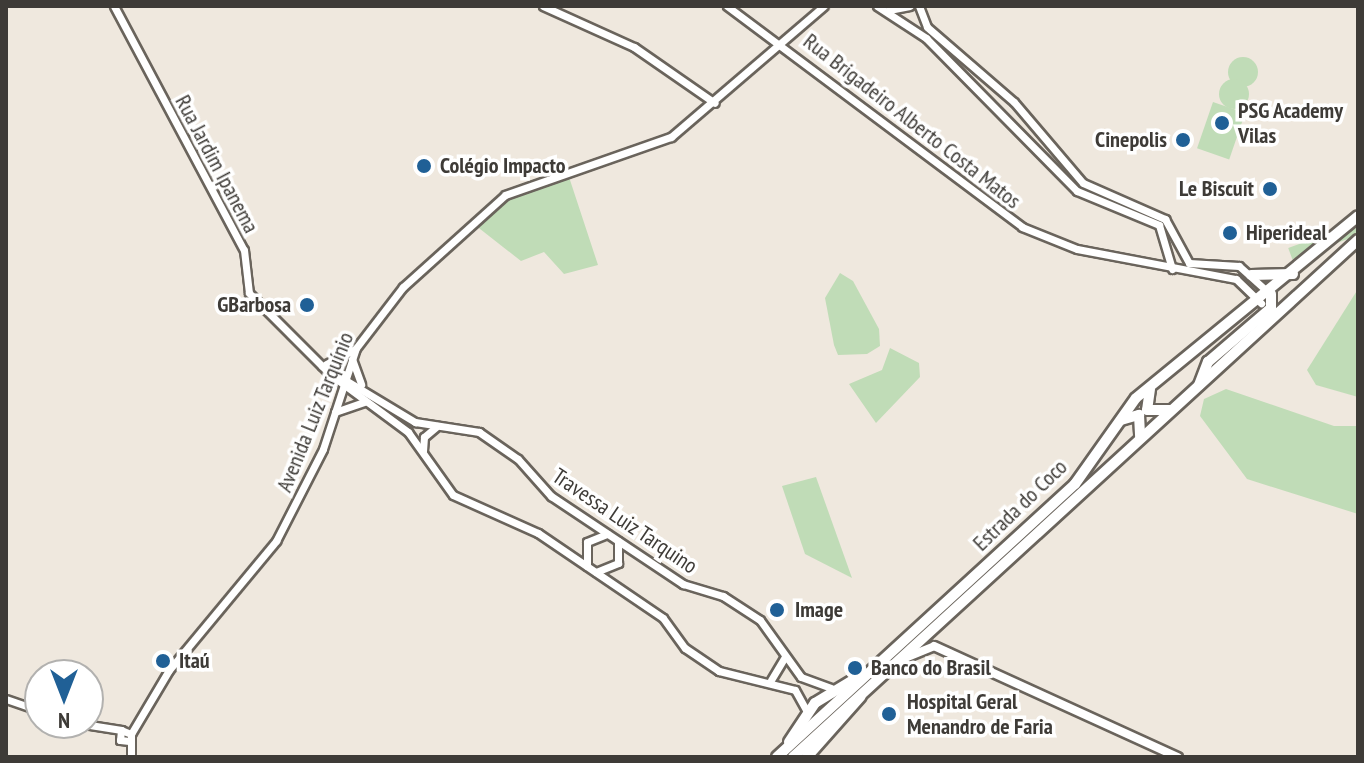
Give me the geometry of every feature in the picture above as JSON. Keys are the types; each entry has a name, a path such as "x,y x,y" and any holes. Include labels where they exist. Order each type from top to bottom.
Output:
{"highway":[{"name":"Estrada do Coco","path":"785,755 872,670 1075,484 1116,423 1153,384 1261,303 1357,215"},
{"name":"Estrada do Coco","path":"785,755 863,692 1358,240"},
{"path":"1251,275 1293,274"},
{"path":"1199,385 1208,362 1271,308 1271,294"},
{"path":"1153,384 1147,410 1173,408"},
{"path":"1116,423 1139,415 1145,426 1138,442"},
{"path":"785,755 807,712 831,688 872,670"},
{"path":"807,757 845,722 863,692"}],"main road":[{"path":"934,646 938,623"},
{"path":"887,669 934,646"},
{"path":"934,646 1178,757"}],"street":[{"name":"Rua Jardim Ipanema","path":"114,6 244,250 246,288 343,385"},
{"path":"543,6 634,47 715,103"},
{"name":"Rua Brigadeiro Alberto Costa Matos","path":"727,6 781,42 1011,221 1077,249 1236,279"},
{"name":"Avenida Luiz Tarquínio","path":"124,735 214,620 251,580 296,509 356,348 403,287 488,206 547,178 647,150 715,103 824,6"},
{"path":"877,6 887,10 995,106 1077,191 1159,225 1172,269"},
{"path":"887,10 910,6"},
{"path":"919,6 927,27 1006,96 1083,183 1165,219 1183,259 1242,268 1271,294"},
{"path":"995,106 1006,96"},
{"path":"1011,124 1023,113"},
{"path":"1157,265 1166,245"},
{"path":"1242,268 1236,279 1261,303"},
{"path":"321,365 356,348"},
{"path":"352,359 362,386"},
{"name":"Rua Jardim Ipanema","path":"321,365 346,376"},
{"name":"Travessa Luiz Tarquino","path":"346,376 410,418 479,432 518,459 540,488 683,584 723,596 760,620 804,681 831,688"},
{"path":"343,385 399,424 453,495 525,526 663,618 685,648 719,671 795,690 807,712"},
{"path":"334,413 366,402"},
{"path":"399,424 410,418"},
{"path":"423,453 424,437 439,426"},
{"path":"591,571 587,542 610,534"},
{"path":"591,571 618,563 618,540"},
{"path":"765,682 780,675 785,657"},
{"path":"104,730 124,735 131,757"}],"green space":[{"path":"1243,57 1254,61 1258,72 1254,83 1243,87 1232,83 1228,72 1232,61"},
{"path":"1234,79 1245,83 1249,94 1245,105 1234,109 1223,105 1219,94 1223,83"},
{"path":"1213,102 1245,113 1229,159 1197,148"},
{"path":"569,177 598,265 564,274 544,252 521,261 475,225 501,203"},
{"path":"1354,224 1358,235 1292,259 1288,248"},
{"path":"840,273 853,281 879,329 880,346 867,354 838,355 834,345 825,298"},
{"path":"1358,289 1358,397 1316,385 1307,370"},
{"path":"890,348 919,363 920,377 876,423 849,384 882,370"},
{"path":"1226,389 1334,426 1358,426 1358,514 1247,479 1200,416 1204,399"},
{"path":"816,477 852,578 805,554 782,486"}],"place":[{"name":"PSG Academy Vilas","path":"1222,123"},
{"name":"Cinepolis","path":"1183,140"},
{"name":"Colégio Impacto","path":"424,166"},
{"name":"Le Biscuit","path":"1270,189"},
{"name":"Hiperideal","path":"1230,233"},
{"name":"GBarbosa","path":"307,305"},
{"name":"Image","path":"777,610"},
{"name":"Itaú","path":"163,661"},
{"name":"Banco do Brasil","path":"855,668"},
{"name":"Hospital Geral Menandro de Faria","path":"889,714"}]}
